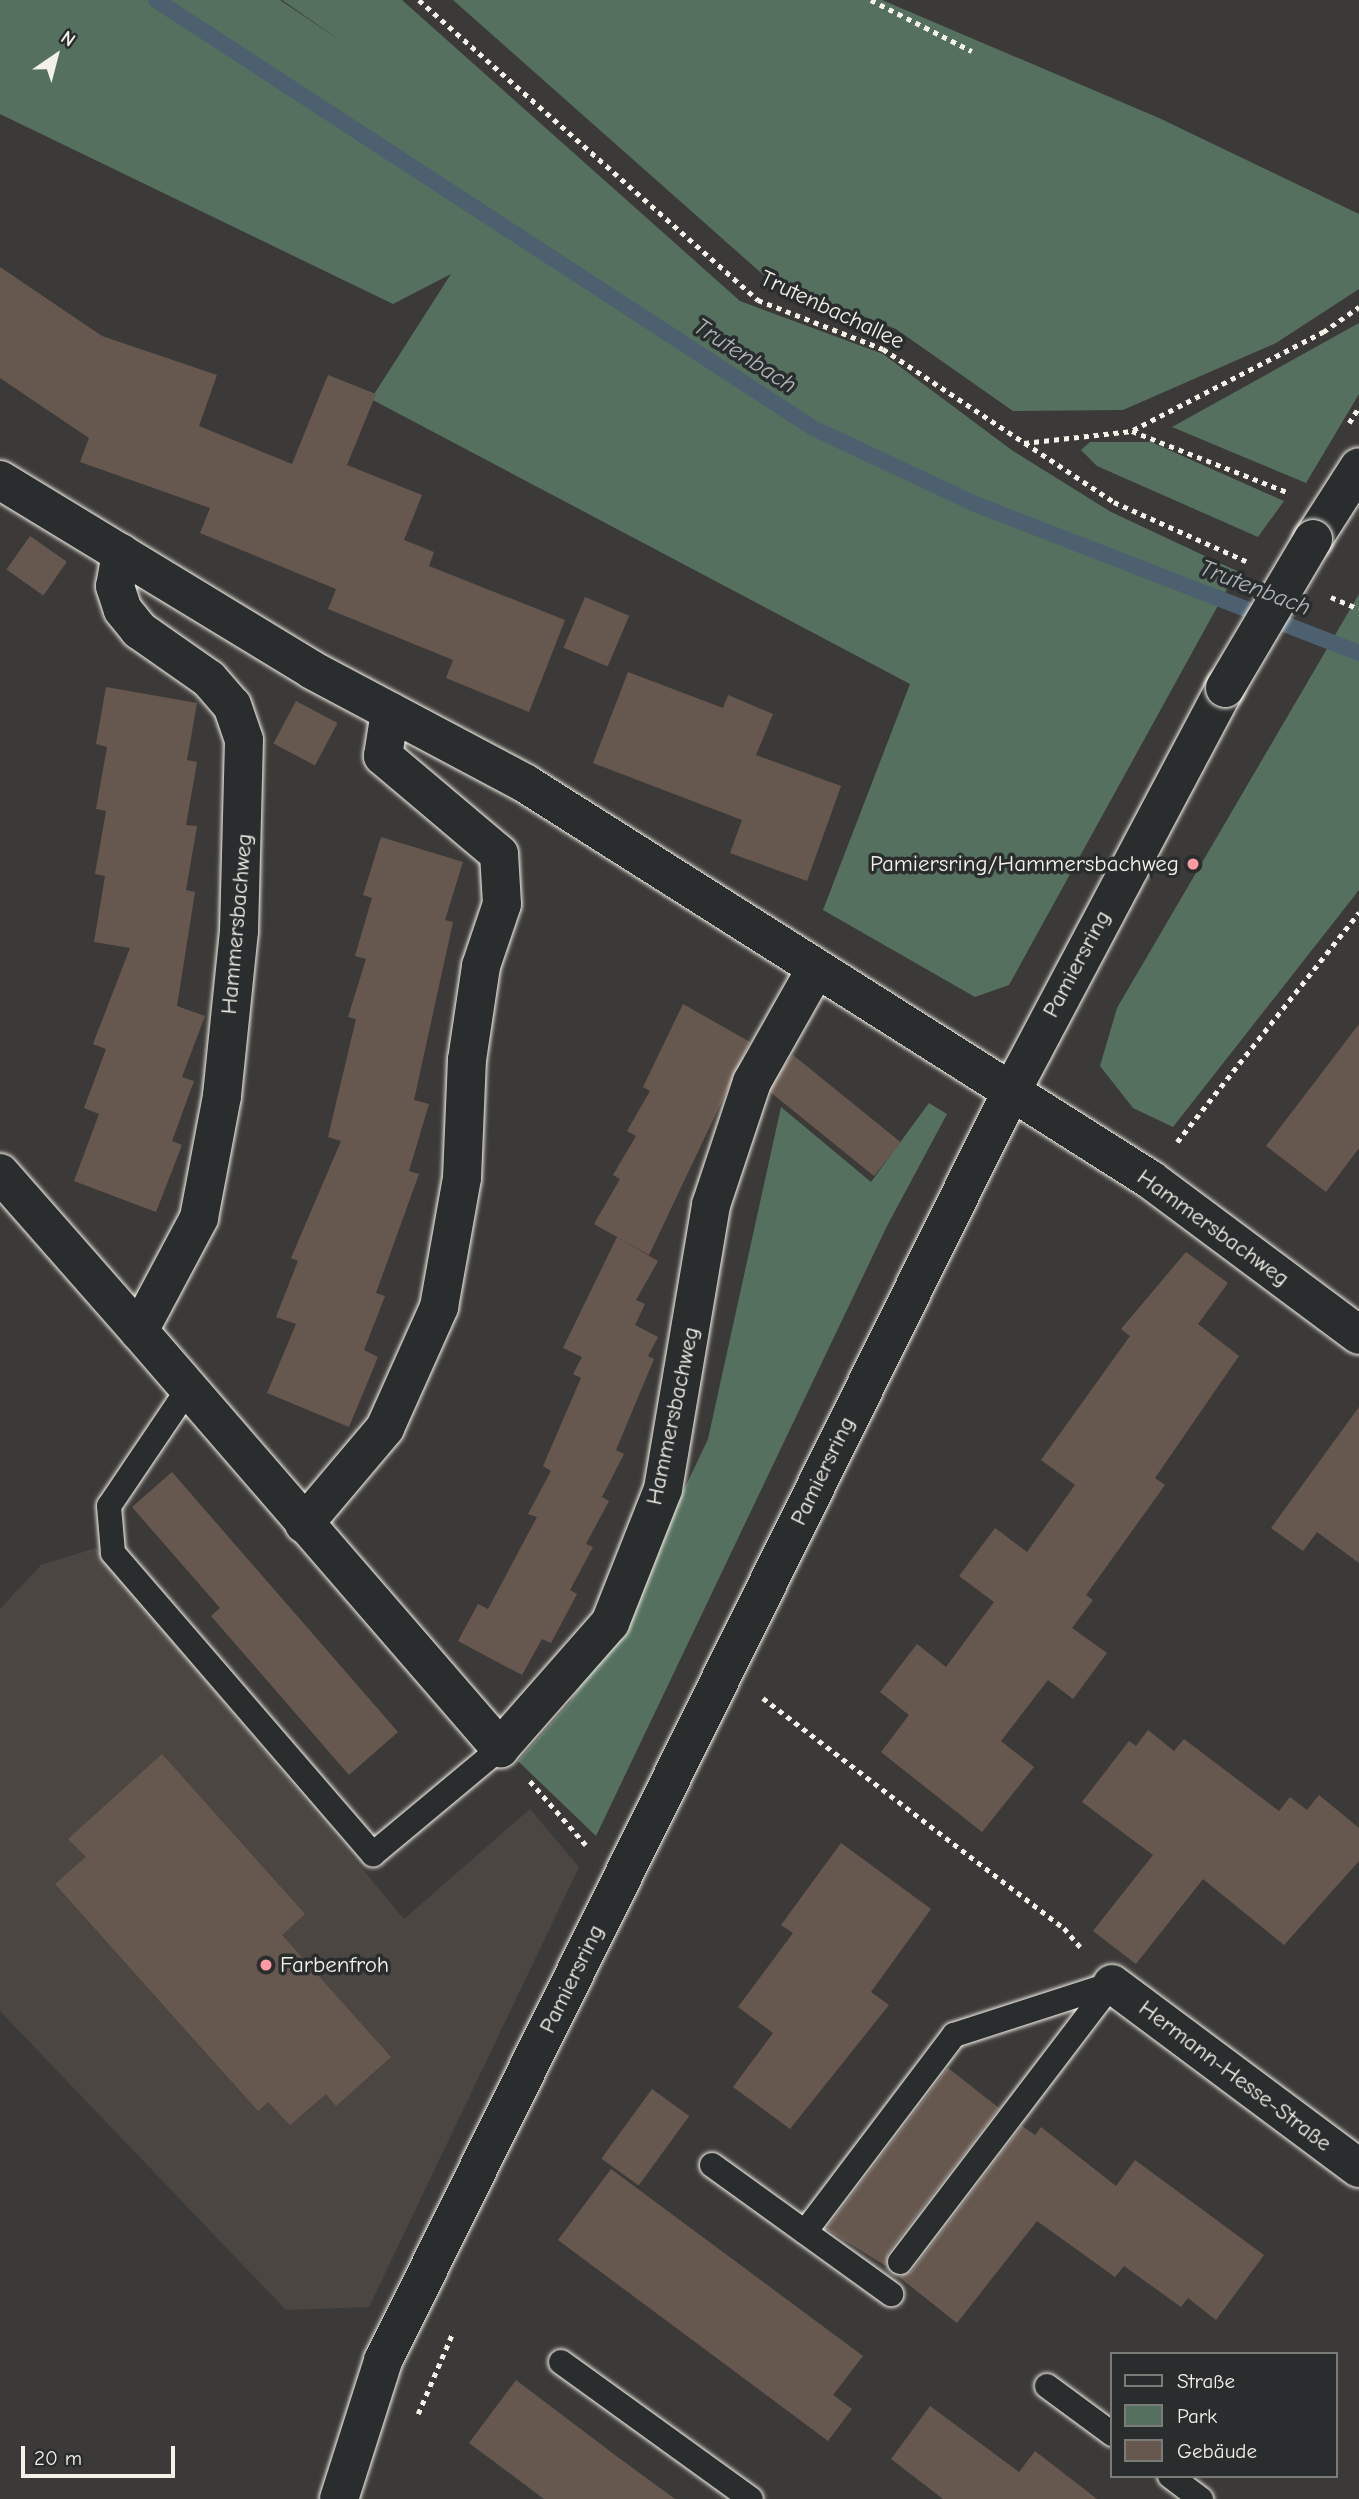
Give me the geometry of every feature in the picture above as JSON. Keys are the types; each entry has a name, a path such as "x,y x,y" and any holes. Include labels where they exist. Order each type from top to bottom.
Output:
{"street":[{"name":"Pamiersring","path":"339,2499 383,2361 1011,1092 1225,688 1313,538 1359,467"},
{"name":"Hammersbachweg","path":"0,480 390,712 526,785 1151,1181 1359,1335"},
{"name":"Hammersbachweg","path":"121,553 116,586 123,610 139,630 209,680 232,705 245,752 239,931 219,1110 199,1218 139,1331"},
{"path":"304,1524 385,1428 439,1307 462,1178 467,1060 481,965 502,904 499,854 383,756 390,712"},
{"name":"Hammersbachweg","path":"500,1748 615,1611 663,1489 711,1205 752,1082 815,970"},
{"path":"0,1173 500,1748"},
{"name":"Hermann-Hesse-Straße","path":"1112,1984 1359,2168"}],"lane":[{"path":"188,1389 109,1506 113,1553 373,1854 500,1748"},
{"path":"805,2232 954,2035 1112,1984"},
{"path":"901,2262 1112,1984"},
{"path":"712,2165 891,2294"},
{"path":"561,2362 751,2499"},
{"path":"1047,2386 1110,2433"},
{"path":"1173,2478 1201,2499"}],"path":[{"name":"Trutenbachallee","path":"419,0 758,300 883,349 1115,502 1258,566"},
{"path":"871,0 972,51"},
{"path":"1023,443 1132,430 1323,332 1359,307"},
{"path":"1132,430 1302,498"},
{"path":"1321,593 1359,609"},
{"path":"1151,1181 1359,912"},
{"path":"754,1692 1064,1927 1112,1984"},
{"path":"500,1748 619,1883"}],"shaded area":[{"name":"Farbenfroh","path":"96,1548 404,1919 530,1809 579,1867 369,2307 286,2310 0,2011 0,1609 41,1565"}],"green space":[{"path":"0,0 280,0 341,41 282,0 402,0 740,301 883,354 1013,451 1111,512 1237,571 1009,985 975,997 823,910 910,684 371,399 451,274 393,304 0,114"},
{"path":"453,0 882,0 1159,118 1359,214 1359,289 1276,343 1123,410 1013,411 896,329 768,279"},
{"path":"1359,323 1359,394 1306,483 1172,427"},
{"path":"1090,442 1151,442 1284,501 1258,537 1097,466 1081,450"},
{"path":"1359,594 1359,890 1173,1127 1133,1108 1100,1066 1117,1008"},
{"path":"929,1103 947,1114 887,1226 596,1836 518,1761 570,1702 622,1621 708,1439 781,1107 871,1182"}],"building":[{"path":"0,267 102,336 217,375 199,426 292,464 328,375 376,394 347,465 422,495 404,540 434,552 429,566 565,620 529,712 446,678 453,660 328,609 336,589 200,533 210,508 80,462 89,438 0,378"},
{"path":"30,536 67,562 43,595 6,570"},
{"path":"585,597 629,616 608,666 564,648"},
{"path":"628,672 723,708 728,695 773,714 756,755 841,786 807,881 730,853 742,820 593,763"},
{"path":"106,687 197,703 187,760 197,762 186,825 197,826 186,890 195,892 177,1006 205,1016 182,1077 194,1081 172,1141 182,1145 156,1212 74,1181 99,1114 84,1108 106,1049 93,1044 130,948 94,942 105,876 95,874 106,811 96,809 107,747 96,744"},
{"path":"296,701 337,723 315,765 273,743"},
{"path":"381,837 463,862 445,920 453,922 414,1100 429,1104 409,1171 419,1174 376,1293 385,1296 364,1350 378,1357 349,1427 267,1393 296,1324 276,1317 298,1261 291,1258 341,1141 328,1137 356,1019 348,1017 366,959 355,956 372,898 363,895"},
{"path":"683,1004 750,1042 649,1255 594,1224 620,1179 613,1175 636,1136 627,1131 650,1091 643,1087"},
{"path":"1359,1024 1359,1148 1326,1192 1266,1146"},
{"path":"793,1055 901,1142 874,1176 766,1088"},
{"path":"617,1237 658,1261 636,1300 645,1304 635,1325 658,1337 648,1356 654,1359 616,1450 624,1454 602,1497 609,1501 586,1544 593,1547 570,1590 577,1594 551,1643 542,1639 522,1675 458,1641 478,1604 488,1609 537,1517 528,1514 551,1471 543,1466 581,1378 573,1374 582,1357 563,1348"},
{"path":"1186,1252 1228,1283 1198,1324 1239,1356 1155,1478 1165,1485 1086,1595 1093,1600 1072,1628 1107,1653 1073,1699 1048,1680 1001,1741 1034,1767 982,1832 881,1752 909,1715 880,1692 917,1644 946,1667 994,1602 959,1576 995,1528 1027,1552 1075,1485 1041,1460 1130,1336 1121,1329"},
{"path":"1359,1407 1359,1563 1317,1532 1303,1551 1271,1528"},
{"path":"172,1472 398,1732 349,1775 211,1616 220,1608 132,1507"},
{"path":"1148,1730 1174,1751 1184,1739 1279,1811 1290,1797 1307,1810 1319,1795 1359,1828 1359,1861 1284,1945 1203,1879 1136,1964 1093,1931 1153,1855 1082,1802 1129,1741 1136,1746"},
{"path":"162,1754 305,1914 282,1935 391,2057 336,2106 326,2094 290,2125 268,2102 258,2111 55,1884 86,1857 68,1839"},
{"path":"841,1843 931,1909 871,1992 889,2005 790,2129 733,2087 773,2033 738,2007 793,1933 781,1925"},
{"path":"948,2068 999,2108 888,2253 886,2266 826,2229"},
{"path":"652,2089 689,2116 639,2186 601,2159"},
{"path":"1022,2126 1035,2135 1041,2127 1116,2186 1135,2160 1264,2255 1216,2320 1188,2298 1181,2307 1124,2266 1115,2277 1037,2221 957,2323 899,2277 912,2271"},
{"path":"611,2169 863,2356 833,2395 852,2409 828,2441 558,2240"},
{"path":"516,2380 675,2499 544,2499 469,2443"},
{"path":"930,2406 1019,2472 1035,2451 1097,2499 943,2499 891,2459"}],"waterway":[{"name":"Trutenbach","path":"156,0 813,428 975,504 1359,653"}],"place":[{"name":"Pamiersring/Hammersbachweg","path":"1193,864"},
{"name":"Farbenfroh","path":"266,1965"}]}
